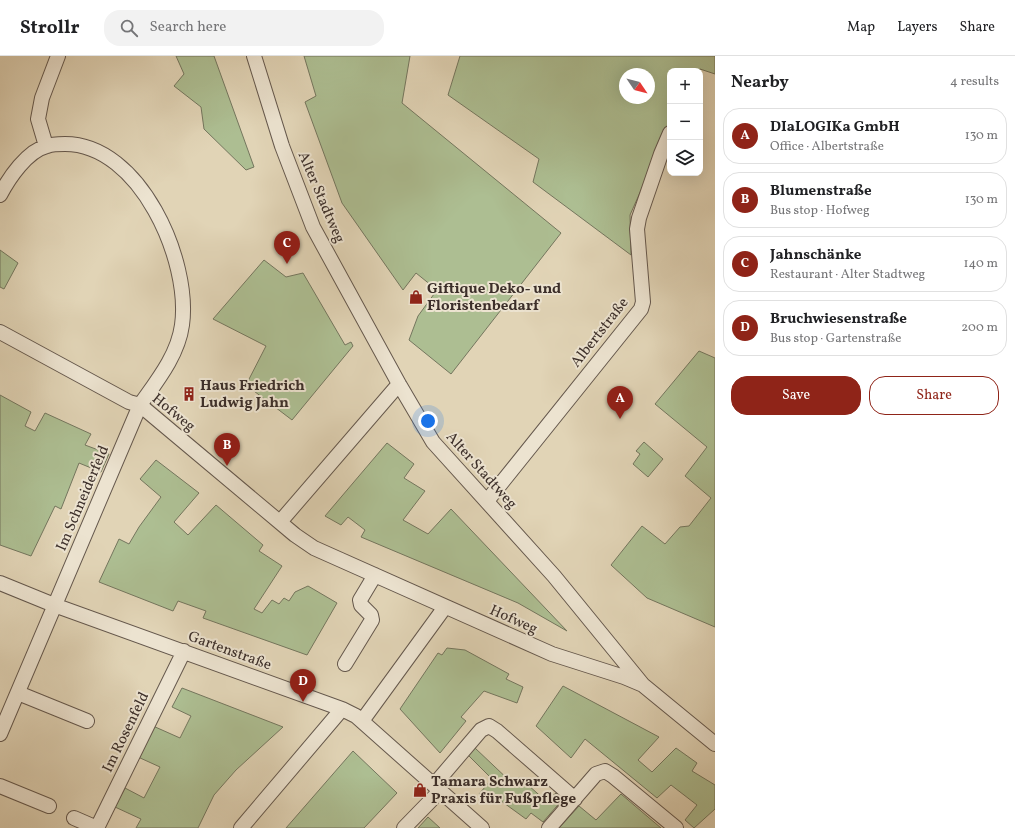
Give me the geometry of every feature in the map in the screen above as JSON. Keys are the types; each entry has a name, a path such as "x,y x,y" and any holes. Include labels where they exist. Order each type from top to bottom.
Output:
{"street":[{"path":"1,188 17,167 33,153 46,146 38,119 42,98 58,56"},
{"name":"Alter Stadtweg","path":"254,56 282,146 313,227 399,384 433,442 559,582 643,685 715,744"},
{"name":"Albertstraße","path":"487,501 641,308 643,302 637,229 661,154 667,140"},
{"name":"Im Schneiderfeld","path":"0,734 140,405 166,367 176,345 182,327 184,306 180,280 166,233 139,186 120,167 101,153 87,147 72,144 46,146"},
{"name":"Hofweg","path":"0,332 129,402 140,405 295,535 314,548 552,654 624,677 643,685"},
{"path":"280,522 399,384"},
{"path":"346,664 372,620 371,615 361,605 360,600 375,575"},
{"name":"Gartenstraße","path":"0,583 54,605 342,709 356,716 482,828"},
{"path":"362,721 445,607"},
{"name":"Im Rosenfeld","path":"74,818 97,828 184,651"},
{"path":"18,693 87,721"},
{"path":"241,828 342,709"},
{"path":"404,828 437,788 481,730 489,726 497,731 575,799"},
{"path":"549,828 596,774 605,771 676,828"},
{"path":"0,786 49,806"}],"green space":[{"path":"176,56 214,56 254,167 246,170 204,129 201,107 174,86 184,74"},
{"path":"304,56 410,56 402,103 561,233 451,374 409,340 418,316 437,290 416,273 403,290 342,203 305,102 316,96"},
{"path":"460,56 715,56 715,74 703,70 703,68 667,68 667,132 630,215 631,255 533,182 539,159 448,95"},
{"path":"0,250 18,263 4,289 0,287"},
{"path":"264,260 286,277 303,273 345,345 351,342 353,346 292,420 246,385 266,346 213,319"},
{"path":"699,351 715,358 715,627 647,598 611,565 642,526 665,544 680,527 689,526 711,498 685,476 707,447 655,404"},
{"path":"0,395 31,412 25,426 35,431 45,413 91,434 85,445 109,454 101,472 79,463 61,509 55,506 31,556 0,545"},
{"path":"644,442 663,459 648,477 633,464 640,454 636,451"},
{"path":"387,443 414,464 404,478 425,491 403,520 428,534 451,509 567,631 518,603 361,537 365,530 348,517 341,525 325,516"},
{"path":"156,460 199,493 174,522 188,535 216,505 263,545 259,551 282,566 254,609 262,613 272,600 279,604 284,598 289,601 295,592 308,586 337,603 307,655 203,618 206,611 178,601 173,611 99,582 119,539 129,544 139,527 161,497 140,479"},
{"path":"447,648 465,650 509,674 506,679 523,687 517,703 484,691 461,717 466,721 440,753 400,709 438,653 442,655"},
{"path":"563,686 659,737 638,760 652,772 676,748 697,763 692,771 715,785 715,809 694,828 685,820 697,805 671,785 657,798 585,739 571,758 536,726"},
{"path":"182,688 283,727 236,770 214,795 198,828 136,828 141,819 115,807 125,788 144,798 160,767 138,757 153,726 180,738 191,716 172,707"},
{"path":"475,748 513,784 519,777 546,801 556,793 563,799 543,822 531,813 526,819 497,798 492,803 479,794 492,779 468,755"},
{"path":"353,751 397,793 364,828 286,828"},
{"path":"621,794 661,828 559,828 579,806 596,820"},
{"path":"428,817 440,828 418,828"}],"place":[{"name":"Jahnschänke","path":"287,264"},
{"name":"Giftique Deko- und Floristenbedarf","path":"416,297"},
{"name":"Haus Friedrich Ludwig Jahn","path":"189,394"},
{"name":"DIaLOGIKa GmbH","path":"620,419"},
{"name":"Blumenstraße","path":"227,466"},
{"name":"Bruchwiesenstraße","path":"303,702"},
{"name":"Tamara Schwarz Praxis für Fußpflege","path":"420,790"}]}
